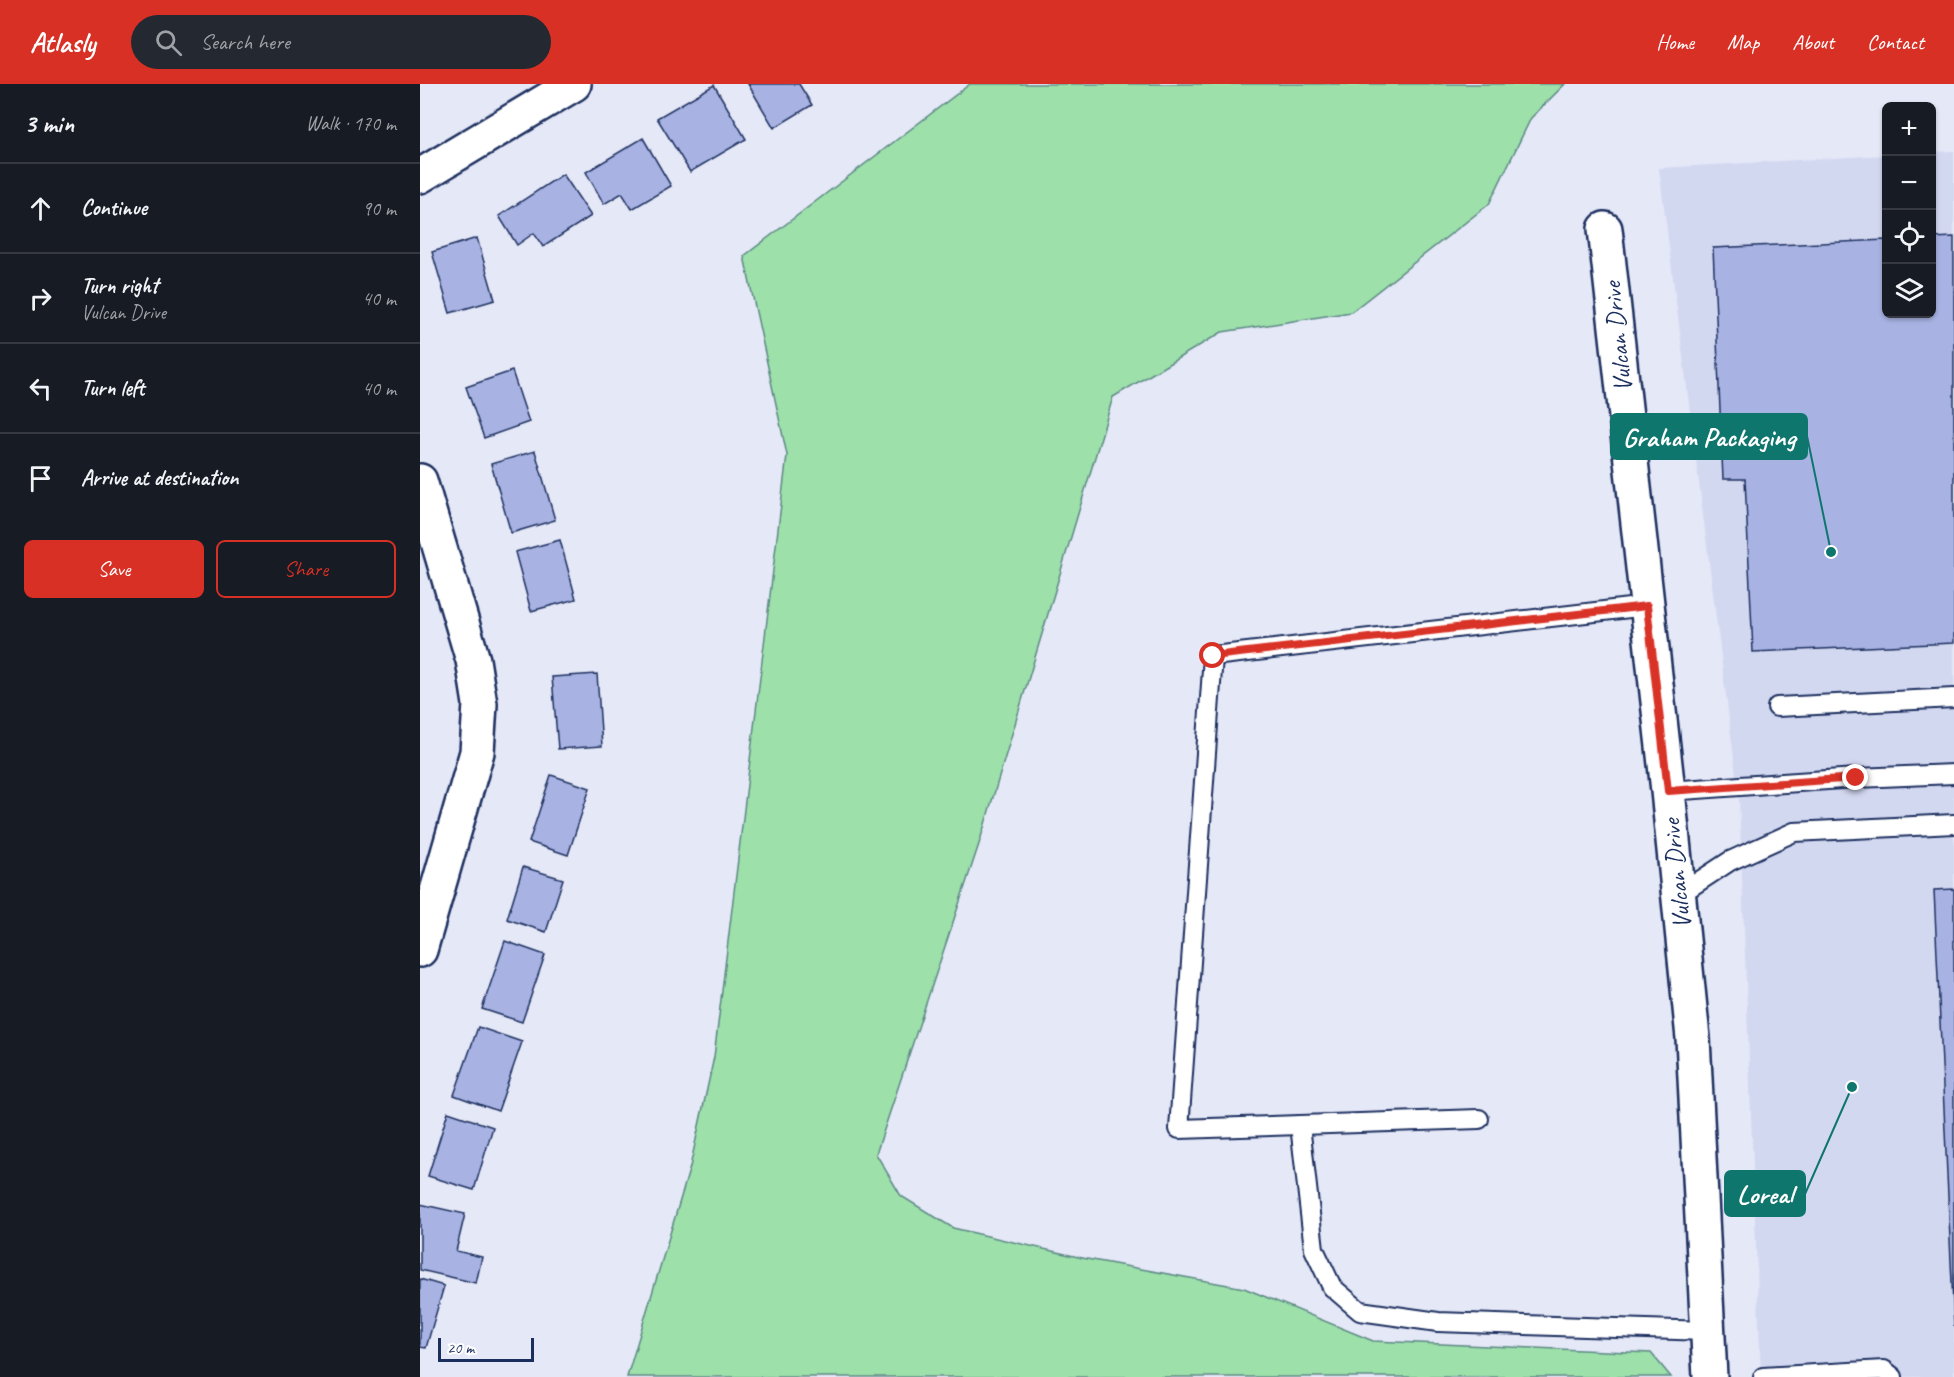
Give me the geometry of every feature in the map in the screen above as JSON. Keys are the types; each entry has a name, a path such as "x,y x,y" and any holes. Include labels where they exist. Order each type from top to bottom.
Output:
{"street":[{"path":"420,176 574,84"},
{"name":"Vulcan Drive","path":"1605,229 1668,791 1693,1038 1710,1377"},
{"path":"420,481 473,660 480,704 477,752 420,950"}],"lane":[{"path":"1479,1119 1179,1129 1213,656 1647,606"},
{"path":"1777,707 1954,698"},
{"path":"1668,791 1954,774"},
{"path":"1679,897 1730,861 1794,832 1954,824"},
{"path":"1300,1125 1314,1249 1332,1287 1360,1311 1438,1322 1707,1331"},
{"path":"1763,1377 1813,1376 1884,1370 1893,1377"}],"shaded area":[{"path":"1954,151 1954,1377 1761,1377 1739,798 1659,168 1882,155 1882,318 1936,318 1936,152"}],"green space":[{"path":"970,84 1565,84 1531,118 1489,204 1351,312 1222,332 1113,397 979,844 876,1154 901,1196 953,1228 1087,1259 1244,1288 1373,1341 1651,1353 1671,1377 627,1377 690,1167 714,1057 787,455 744,256"}],"building":[{"path":"748,84 799,84 812,105 774,128"},
{"path":"714,85 746,139 690,172 657,118"},
{"path":"643,138 671,186 632,209 622,193 604,204 586,172"},
{"path":"563,174 591,216 543,247 534,233 517,245 499,216"},
{"path":"1954,237 1954,643 1753,652 1745,479 1723,479 1713,248 1882,240 1882,318 1936,318 1936,238"},
{"path":"477,238 495,300 450,313 432,252"},
{"path":"512,371 529,422 484,438 466,387"},
{"path":"535,451 555,520 511,533 491,464"},
{"path":"560,540 576,599 531,611 515,552"},
{"path":"597,674 602,746 558,749 552,677"},
{"path":"551,775 590,788 568,855 529,842"},
{"path":"523,867 563,879 546,932 507,919"},
{"path":"1954,889 1954,1327 1934,890"},
{"path":"505,941 545,955 522,1022 482,1009"},
{"path":"478,1027 522,1042 498,1111 454,1095"},
{"path":"448,1112 493,1127 474,1190 428,1176"},
{"path":"420,1204 465,1214 456,1251 482,1257 476,1283 420,1270"},
{"path":"420,1279 444,1286 426,1348 420,1347"}],"place":[{"name":"Graham Packaging","path":"1831,552"},
{"name":"Loreal","path":"1852,1087"}],"route":[{"path":"1213,656 1647,606 1668,791 1856,778"}]}
